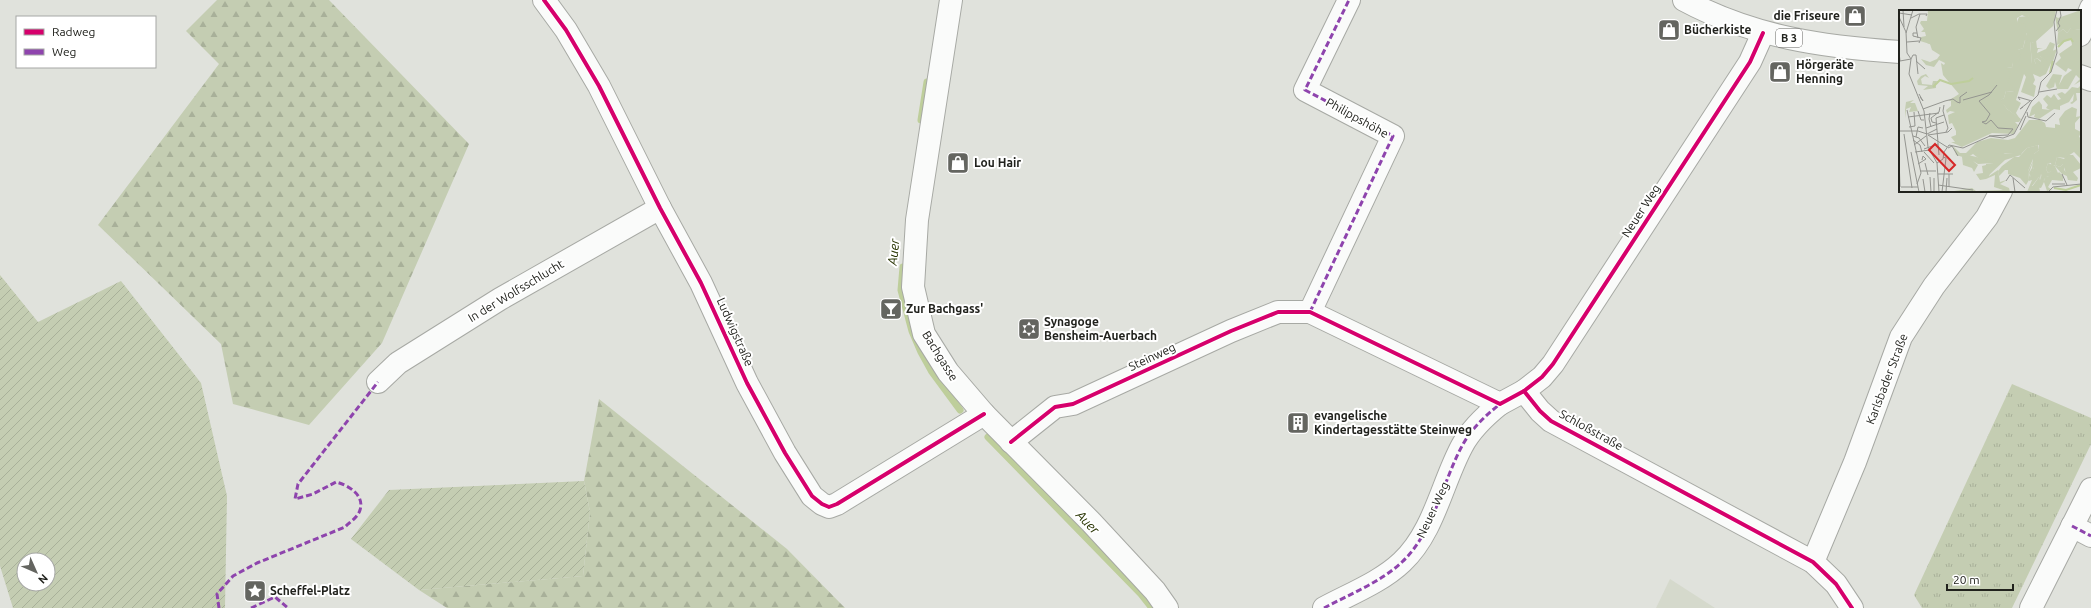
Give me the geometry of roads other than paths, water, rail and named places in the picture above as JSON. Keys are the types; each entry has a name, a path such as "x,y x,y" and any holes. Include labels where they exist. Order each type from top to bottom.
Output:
{"street":[{"name":"Ludwigstraße","path":"544,0 566,30 599,86 660,208 701,283 751,390 808,490 816,501 829,507 837,504 984,414"},
{"name":"Bachgasse","path":"951,0 917,220 913,287 924,334 948,372 984,414 1091,522 1155,591 1167,608"},
{"name":"Philippshöhe","path":"1310,312 1393,136 1305,90 1349,0"},
{"name":"B 3","path":"1684,0 1731,22 1763,33 1850,49 1899,52"},
{"path":"2081,33 2091,8"},
{"name":"Neuer Weg","path":"1524,391 1542,377 1553,364 1750,62 1763,33"},
{"path":"2081,76 2091,80"},
{"name":"Karlsbader Straße","path":"1813,562 1855,462 1900,337 1934,286 1987,217 2000,192"},
{"name":"In der Wolfsschlucht","path":"378,382 398,363 500,299 660,208"},
{"name":"Steinweg","path":"1012,442 1055,408 1073,404 1231,331 1278,312 1310,312"},
{"path":"1310,312 1500,404 1524,391"},
{"name":"Schloßstraße","path":"1524,391 1540,411 1552,421 1813,562 1836,584 1852,608"},
{"name":"Neuer Weg","path":"1324,608 1388,574 1403,561 1422,536 1462,446 1477,424 1500,404"},
{"path":"2031,608 2091,489"},
{"path":"2072,526 2091,536"}],"waterway":[{"name":"Auer","path":"921,120 927,82"},
{"name":"Auer","path":"903,267 901,290 912,331 932,372 960,410"},
{"name":"Auer","path":"988,437 1141,594 1152,608"}],"place":[{"name":"die Friseure","path":"1855,16"},
{"name":"Bücherkiste","path":"1669,30"},
{"name":"Hörgeräte Henning","path":"1780,72"},
{"name":"Lou Hair","path":"958,163"},
{"name":"Zur Bachgass'","path":"891,309"},
{"name":"Synagoge Bensheim-Auerbach","path":"1029,329"},
{"name":"evangelische Kindertagesstätte Steinweg","path":"1298,423"},
{"name":"Scheffel-Platz","path":"255,591"}]}
